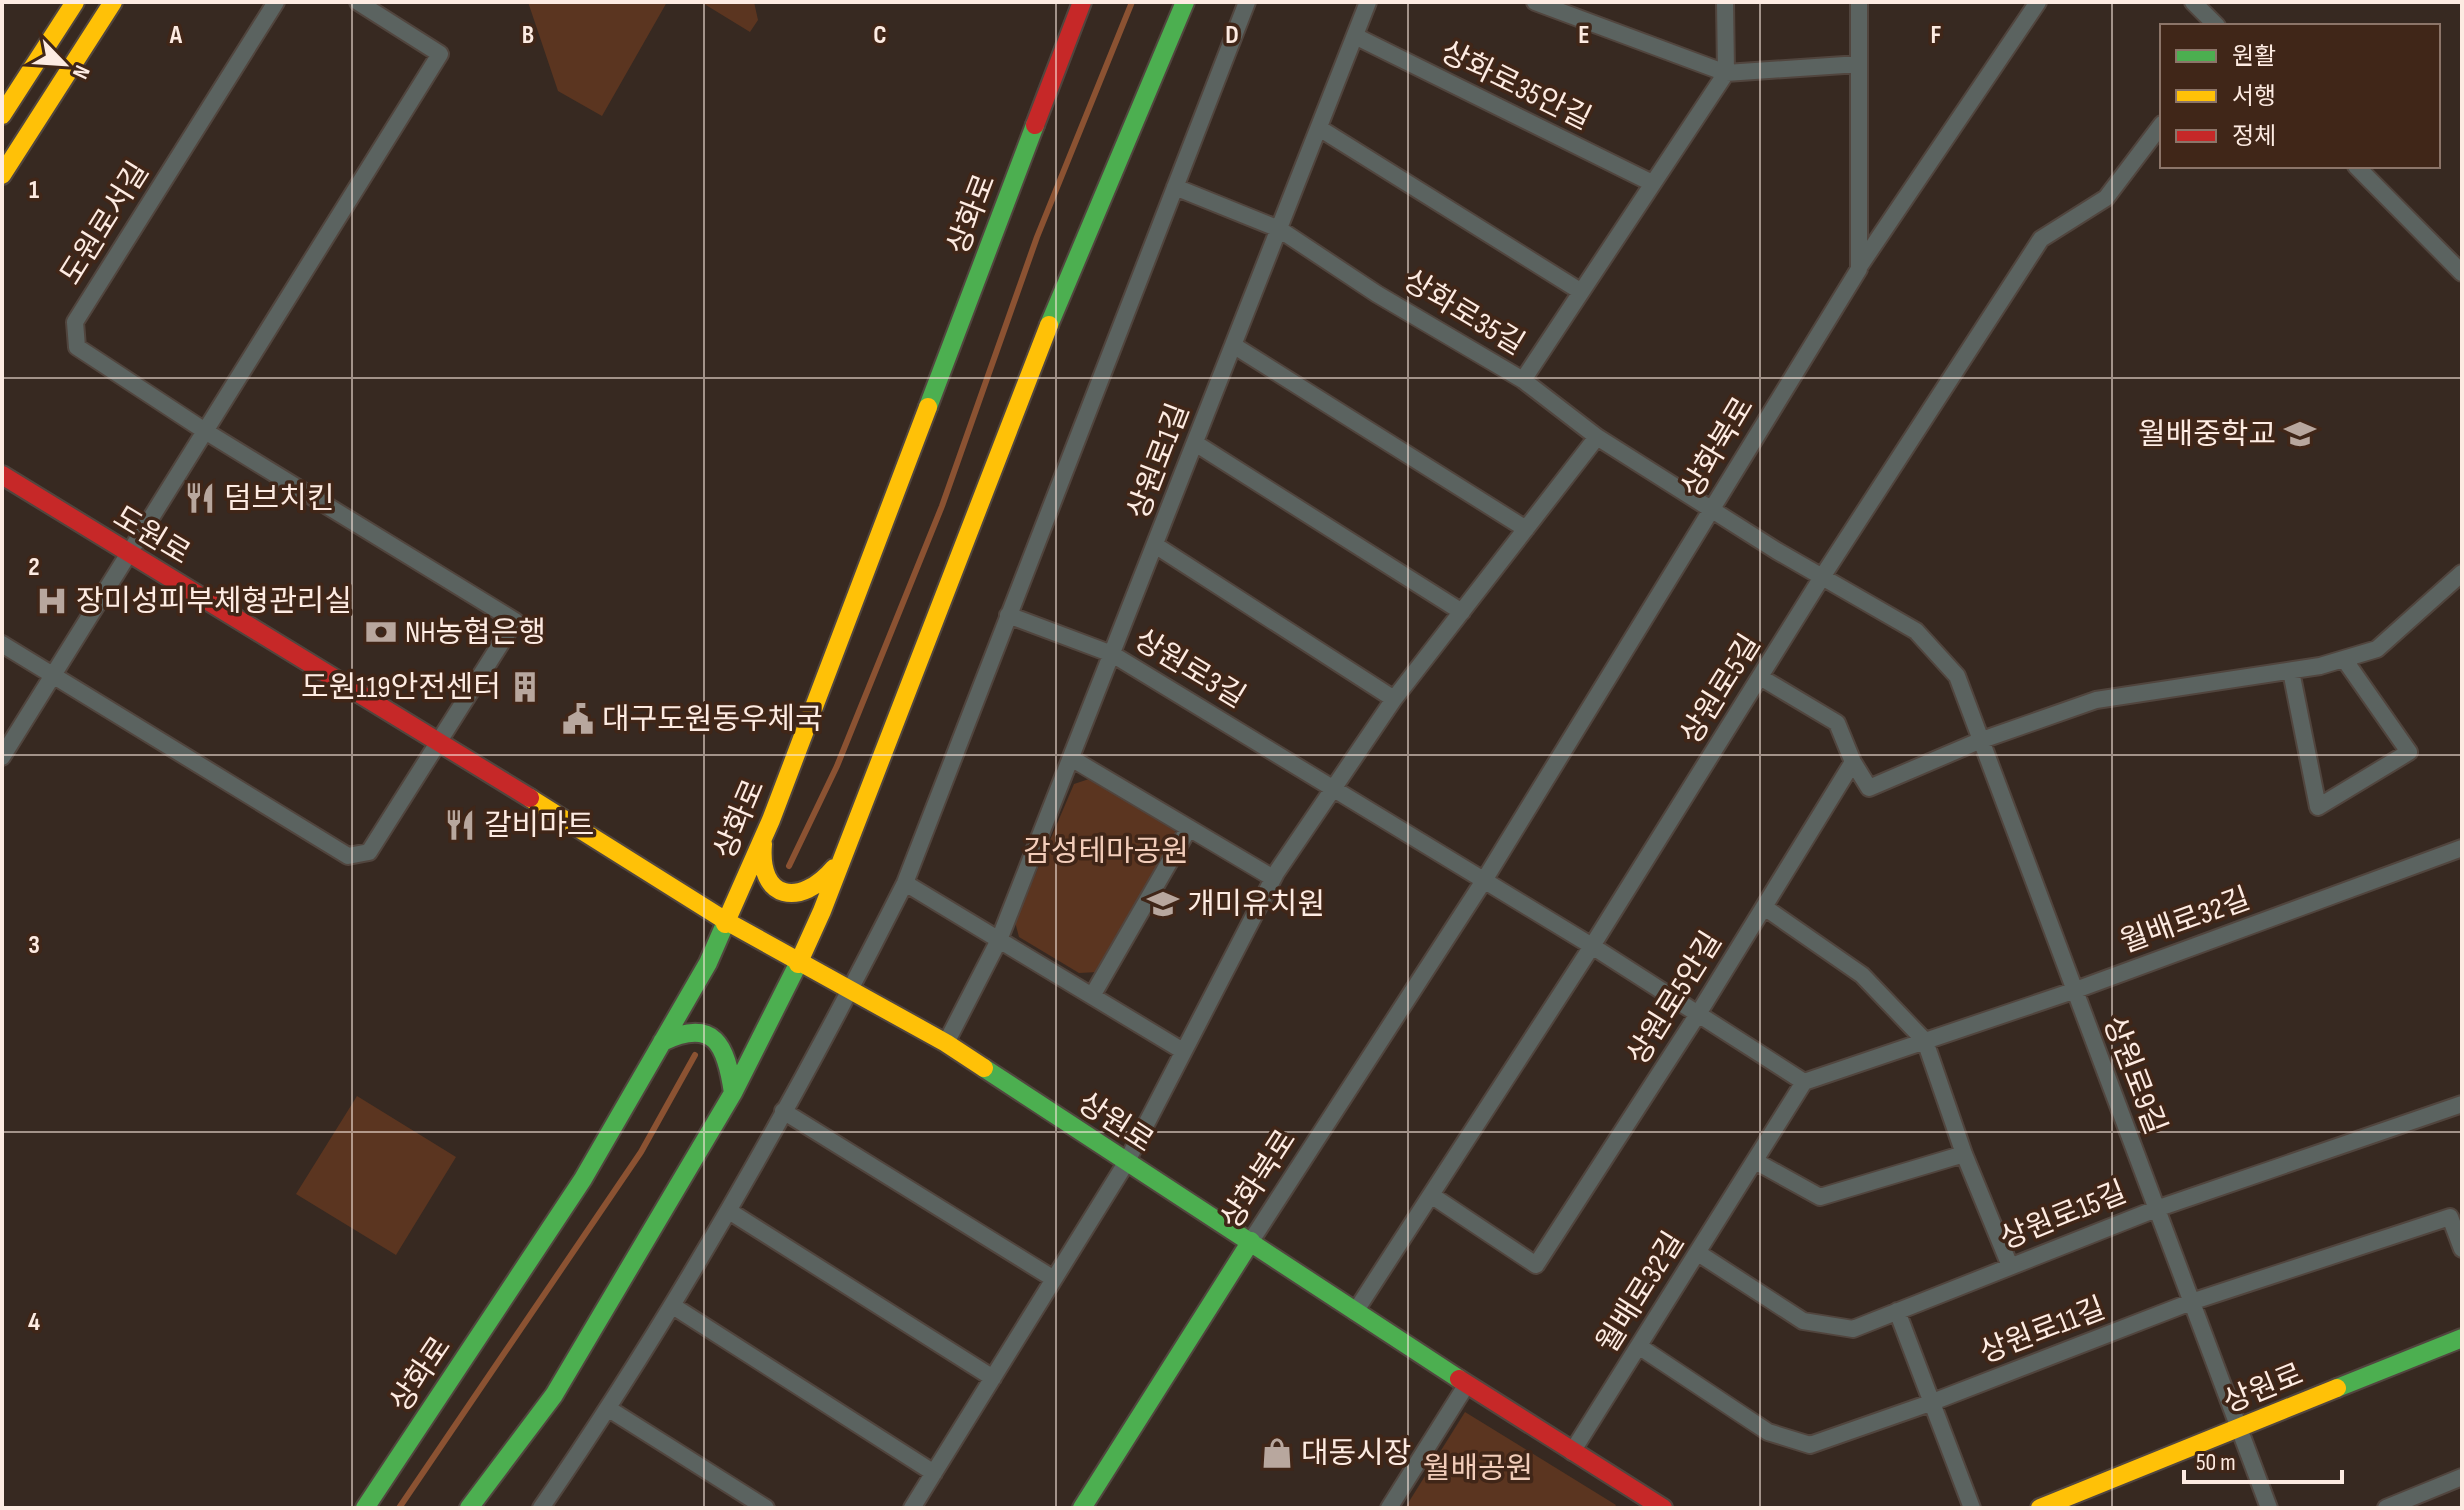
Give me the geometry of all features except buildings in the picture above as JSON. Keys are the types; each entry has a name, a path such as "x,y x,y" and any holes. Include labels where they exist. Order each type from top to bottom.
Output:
{"main road":[{"path":"2,115 75,2"},
{"path":"2,175 113,2"},
{"name":"상화로","path":"365,1508 583,1179 708,963 764,835 1082,2"},
{"path":"469,1508 554,1395 733,1093 799,960 1041,343 1185,2"},
{"name":"도원로","path":"2,475 439,741 726,921"},
{"path":"764,835 762,863 768,880 781,892 791,895 809,891 822,882 840,861"},
{"name":"상원로","path":"726,921 946,1043 1355,1312 1663,1508"},
{"path":"662,1042 679,1032 697,1030 718,1041 730,1065 733,1093"},
{"name":"상화북로","path":"1082,1508 1251,1241"},
{"name":"상원로","path":"2040,1508 2462,1338"}],"street":[{"name":"도원로서길","path":"205,431 77,347 75,322 276,2"},
{"path":"2,757 440,54 358,2"},
{"path":"541,1508 609,1409 729,1211 851,990 905,883 1247,2"},
{"name":"상원로1길","path":"946,1043 999,940 1368,2"},
{"path":"1535,2 1726,73 1859,64"},
{"path":"1523,380 1726,73 1725,2"},
{"path":"1859,2 1859,269"},
{"name":"상화북로","path":"1251,1241 1483,882 1859,269 2038,2"},
{"path":"2193,2 2215,24"},
{"name":"상화로35안길","path":"1355,36 1652,183"},
{"name":"상원로5길","path":"1355,1312 1592,946 1822,577 2041,239 2106,198 2160,127"},
{"path":"1319,128 1580,291"},
{"path":"2358,168 2462,273"},
{"name":"상화로35길","path":"1175,187 1279,229 1377,294 1523,380 1597,437 1712,508"},
{"path":"1233,345 1526,529"},
{"path":"2,644 348,856 369,852 515,621 205,431"},
{"path":"912,1508 1126,1163 1273,878 1394,699 1597,437"},
{"path":"1195,443 1462,612"},
{"name":"상원로9길","path":"1712,508 1916,631 1957,676 2269,1508"},
{"path":"1155,545 1394,699"},
{"path":"1760,677 1837,723 1853,762 1869,788 1979,741 2096,700 2291,671 2377,649 2462,573"},
{"name":"상원로3길","path":"1008,615 1112,654 1334,787"},
{"path":"2291,671 2318,807 2409,752 2344,659"},
{"path":"1071,758 1273,878"},
{"name":"상원로5안길","path":"1431,1195 1536,1265 1698,1014 1853,762"},
{"path":"1334,787 1483,882 1592,946 1804,1082"},
{"path":"1092,996 1189,828"},
{"name":"월배로32길","path":"1572,1452 1804,1082 2073,991 2462,848"},
{"path":"905,883 1183,1051"},
{"path":"1764,907 1862,975 1925,1041 1964,1154 2010,1266"},
{"name":"상원로15길","path":"1698,1253 1803,1321 1853,1329 2156,1209 2462,1104"},
{"path":"783,1111 1054,1279"},
{"path":"1755,1161 1820,1197 1964,1154"},
{"path":"729,1211 993,1378"},
{"name":"상원로11길","path":"1640,1347 1768,1432 1810,1445 1930,1403 2191,1302 2450,1217 2462,1249"},
{"path":"673,1306 934,1473"},
{"path":"1897,1311 1972,1508"},
{"path":"1389,1508 1467,1384"},
{"path":"609,1409 766,1508"},
{"path":"2394,1507 2462,1477"}],"green space":[{"path":"528,2 667,2 602,116 558,91"},
{"path":"701,2 754,2 758,20 750,32"},
{"name":"감성테마공원","path":"1092,778 1174,824 1176,838 1098,972 1079,973 1019,937 1015,922 1074,784"},
{"path":"357,1096 456,1157 396,1255 296,1194"},
{"name":"월배공원","path":"1465,1412 1616,1505 1614,1508 1405,1508"}],"waterway":[{"path":"789,866 837,766 942,506 1037,237 1132,2"},
{"path":"399,1508 641,1152 695,1055"}],"traffic: fast":[{"path":"1049,325 1185,2"},
{"path":"928,407 1035,125"},
{"path":"365,1508 583,1179 708,963 725,924"},
{"path":"469,1508 554,1395 733,1093 798,964"},
{"path":"662,1042 694,1033 706,1034 715,1040 726,1061 733,1093"},
{"path":"984,1068 1459,1379"},
{"path":"1082,1508 1251,1241"},
{"path":"2337,1388 2462,1338"}],"traffic: slow":[{"path":"2,115 75,2"},
{"path":"2,175 113,2"},
{"path":"798,964 822,911 1049,325"},
{"path":"725,924 771,820 928,407"},
{"path":"530,798 726,921 946,1043 984,1068"},
{"path":"763,844 767,877 774,887 784,892 808,889 834,868"},
{"path":"2040,1508 2337,1388"}],"traffic: jam":[{"path":"1035,125 1082,2"},
{"path":"2,475 530,798"},
{"path":"1459,1379 1663,1508"}],"place":[{"name":"월배중학교","path":"2300,434"},
{"name":"덤브치킨","path":"200,498"},
{"name":"장미성피부체형관리실","path":"52,601"},
{"name":"NH농협은행","path":"381,632"},
{"name":"도원119안전센터","path":"525,687"},
{"name":"대구도원동우체국","path":"578,719"},
{"name":"갈비마트","path":"460,825"},
{"name":"개미유치원","path":"1163,904"},
{"name":"대동시장","path":"1277,1453"}]}
